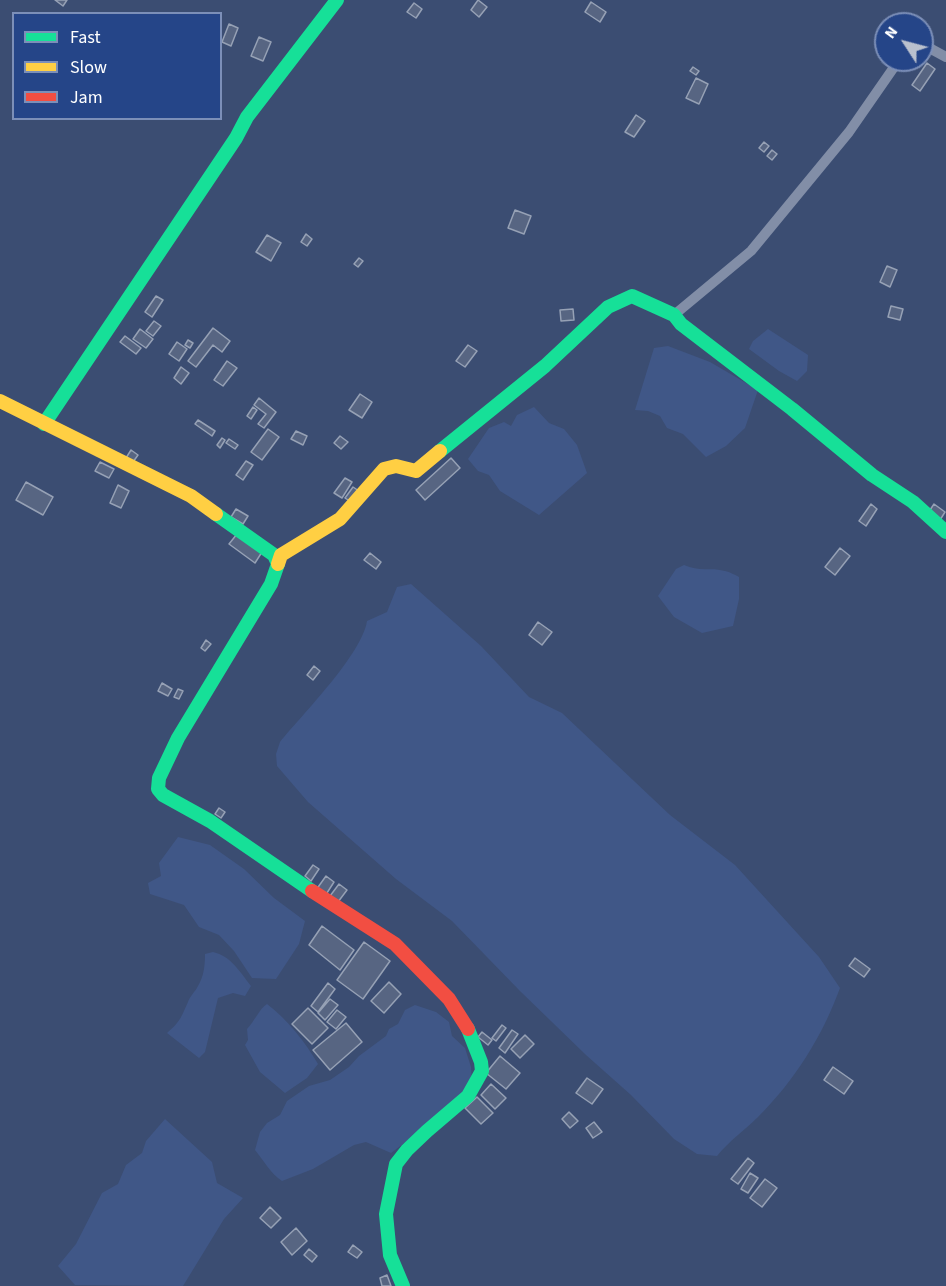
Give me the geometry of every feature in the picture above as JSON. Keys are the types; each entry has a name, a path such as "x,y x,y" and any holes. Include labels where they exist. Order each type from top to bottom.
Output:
{"street":[{"path":"44,424 236,138 247,117 337,0"},
{"path":"674,315 751,251 849,132 891,72"},
{"path":"403,1286 390,1255 386,1214 396,1164 427,1131 468,1096 482,1071 470,1033 449,999 394,944 158,789 159,778 178,738 271,584 281,555 340,519 384,469 396,466 416,471 545,366 608,307 632,296 674,315 681,324 792,409 872,475 913,502 946,532"},
{"path":"0,401 191,496 274,555 278,564"}],"water":[{"path":"768,329 808,355 807,371 797,381 749,349 753,341"},
{"path":"668,346 710,362 758,390 745,428 726,446 706,457 683,434 667,428 660,416 648,411 635,410 654,348"},
{"path":"534,407 549,423 564,429 577,445 587,473 539,515 500,491 489,475 478,471 468,459 489,428 504,422 511,426 517,415"},
{"path":"684,565 725,571 739,577 739,599 733,626 702,633 674,617 658,596 676,569"},
{"path":"411,584 481,646 529,697 562,713 670,815 735,865 819,957 840,988 816,1041 795,1073 771,1103 717,1156 697,1154 674,1139 631,1095 520,991 452,921 396,879 308,802 277,766 276,754 280,742 355,650 367,621 387,612 397,587"},
{"path":"178,837 210,845 244,869 274,898 305,921 299,944 276,979 252,978 234,951 219,935 199,927 184,905 150,894 148,883 161,876 159,863"},
{"path":"213,952 230,961 251,986 245,996 233,993 218,998 205,1052 199,1058 167,1033 180,1019 200,982 204,970 205,954"},
{"path":"267,1004 296,1032 318,1064 307,1078 285,1093 260,1072 245,1045 248,1040 247,1029"},
{"path":"415,1005 436,1012 449,1022 452,1036 465,1048 471,1067 472,1083 460,1101 391,1153 366,1142 354,1145 313,1169 282,1181 278,1178 255,1150 260,1132 267,1123 280,1115 287,1101 309,1086 330,1080 349,1067 359,1056 386,1036 389,1029 398,1024 405,1010"},
{"path":"165,1119 212,1162 217,1183 243,1198 224,1219 183,1286 75,1285 58,1266 76,1244 102,1193 118,1184 126,1165 142,1153 146,1141"}],"building":[{"path":"55,0 67,0 63,6"},
{"path":"478,0 487,7 479,17 471,10"},
{"path":"591,2 606,12 600,22 585,12"},
{"path":"414,3 422,9 416,18 407,12"},
{"path":"229,24 238,28 231,46 222,42"},
{"path":"259,37 271,42 263,61 251,56"},
{"path":"693,67 699,71 696,75 690,71"},
{"path":"921,72 933,72 920,91 912,85"},
{"path":"696,78 708,84 699,104 686,98"},
{"path":"636,115 645,121 634,137 625,132"},
{"path":"764,142 769,146 764,152 759,148"},
{"path":"772,150 777,154 772,160 767,156"},
{"path":"515,210 531,216 524,234 508,228"},
{"path":"306,234 312,239 307,246 301,242"},
{"path":"267,235 281,243 271,261 256,252"},
{"path":"359,258 363,261 358,267 354,264"},
{"path":"887,266 897,270 890,287 880,282"},
{"path":"156,296 163,300 152,317 145,312"},
{"path":"891,306 903,309 900,320 888,317"},
{"path":"573,309 574,320 561,321 560,310"},
{"path":"154,321 161,326 153,336 146,331"},
{"path":"213,328 230,341 222,352 213,345 196,367 188,361"},
{"path":"140,329 153,339 146,348 133,339"},
{"path":"125,336 141,348 136,354 120,342"},
{"path":"188,340 193,343 190,348 185,345"},
{"path":"177,342 187,349 179,361 169,354"},
{"path":"468,345 477,351 465,367 456,361"},
{"path":"227,361 237,368 223,386 214,380"},
{"path":"181,367 189,373 181,384 174,378"},
{"path":"360,394 372,402 362,418 349,410"},
{"path":"259,398 276,412 264,428 258,424 266,414 254,405"},
{"path":"253,407 257,410 251,419 247,416"},
{"path":"198,420 215,431 212,436 195,424"},
{"path":"268,429 279,437 262,460 251,452"},
{"path":"296,431 307,436 303,445 291,439"},
{"path":"340,436 348,442 341,449 334,443"},
{"path":"222,438 225,440 220,448 217,445"},
{"path":"229,439 238,445 235,449 226,443"},
{"path":"131,450 138,455 133,462 126,458"},
{"path":"451,458 460,468 425,500 416,490"},
{"path":"246,461 253,465 243,480 236,475"},
{"path":"100,462 114,469 109,478 95,471"},
{"path":"345,478 352,482 342,498 334,493"},
{"path":"26,482 53,497 43,515 16,500"},
{"path":"118,485 129,491 121,508 110,503"},
{"path":"353,487 362,493 354,504 345,498"},
{"path":"871,504 877,509 866,526 859,521"},
{"path":"934,504 945,512 940,520 928,513"},
{"path":"236,509 248,516 243,524 231,517"},
{"path":"237,534 262,552 255,563 229,544"},
{"path":"840,548 850,556 835,575 825,567"},
{"path":"370,553 381,562 376,569 364,560"},
{"path":"538,622 552,632 542,645 529,635"},
{"path":"206,640 211,644 205,651 201,648"},
{"path":"314,666 320,671 313,680 307,675"},
{"path":"162,683 172,689 168,696 158,691"},
{"path":"178,689 183,691 179,699 174,697"},
{"path":"219,808 225,812 221,818 215,814"},
{"path":"313,865 319,869 311,881 305,876"},
{"path":"326,876 334,882 325,896 316,890"},
{"path":"339,884 347,890 338,902 330,896"},
{"path":"322,926 354,950 340,970 309,945"},
{"path":"364,942 390,961 363,999 337,980"},
{"path":"855,958 870,969 864,977 849,966"},
{"path":"389,982 401,994 384,1013 371,1001"},
{"path":"328,983 335,989 318,1012 311,1006"},
{"path":"330,999 338,1005 325,1020 318,1013"},
{"path":"308,1008 328,1028 312,1044 292,1024"},
{"path":"337,1010 346,1017 336,1029 327,1022"},
{"path":"346,1023 362,1042 330,1070 313,1050"},
{"path":"502,1025 506,1028 496,1041 492,1038"},
{"path":"512,1030 518,1034 505,1053 499,1048"},
{"path":"482,1032 492,1040 488,1045 478,1037"},
{"path":"525,1035 534,1044 520,1058 511,1049"},
{"path":"500,1056 520,1073 506,1089 486,1073"},
{"path":"833,1067 853,1081 844,1094 824,1080"},
{"path":"587,1078 603,1089 592,1104 576,1093"},
{"path":"491,1084 506,1098 495,1109 481,1095"},
{"path":"477,1097 493,1113 481,1124 465,1108"},
{"path":"569,1112 578,1121 570,1128 562,1119"},
{"path":"594,1122 602,1132 593,1138 586,1128"},
{"path":"748,1158 754,1163 738,1184 731,1179"},
{"path":"750,1173 758,1178 748,1193 741,1189"},
{"path":"765,1179 777,1188 762,1207 750,1198"},
{"path":"270,1207 281,1218 271,1228 260,1218"},
{"path":"296,1228 307,1241 292,1255 281,1242"},
{"path":"353,1245 362,1252 357,1258 348,1252"},
{"path":"309,1249 317,1256 312,1262 304,1255"},
{"path":"387,1275 391,1286 382,1286 380,1278"}],"traffic: fast":[{"path":"44,424 236,138 247,117 337,0"},
{"path":"440,451 545,366 608,307 632,296 674,315 681,324 792,409 872,475 913,502 946,532"},
{"path":"216,514 274,555 278,564 271,584 178,738 159,778 158,789 163,795 210,821 312,891"},
{"path":"403,1286 390,1255 386,1214 396,1164 427,1131 468,1096 482,1071 481,1062 468,1029"}],"traffic: slow":[{"path":"0,401 191,496 216,514"},
{"path":"278,564 281,555 340,519 384,469 396,466 416,471 440,451"}],"traffic: jam":[{"path":"312,891 395,944 449,999 468,1029"}]}
